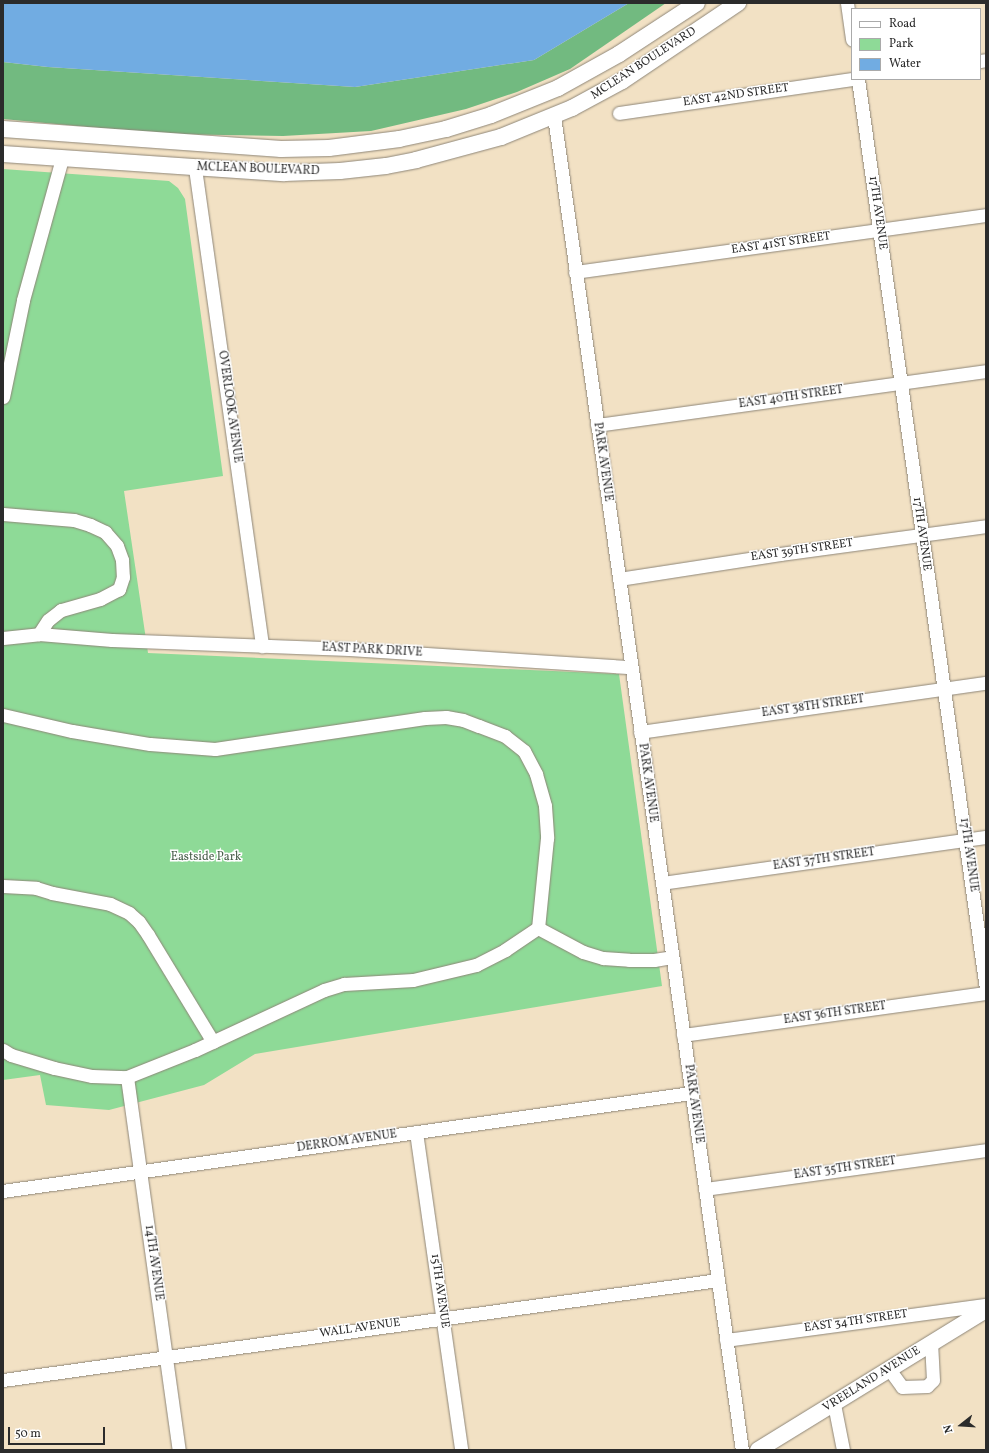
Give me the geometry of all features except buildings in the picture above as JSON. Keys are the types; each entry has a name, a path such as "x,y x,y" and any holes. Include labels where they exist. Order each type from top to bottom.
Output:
{"main road":[{"name":"MCLEAN BOULEVARD","path":"3,129 281,149 329,148 399,139 446,129 491,115 558,88 620,54 697,3"},
{"name":"MCLEAN BOULEVARD","path":"3,154 284,173 340,171 386,166 475,146 554,116 622,81 738,3"},
{"name":"VREELAND AVENUE","path":"758,1450 986,1310"}],"street":[{"path":"847,3 851,33"},
{"name":"EAST 42ND STREET","path":"619,113 851,79"},
{"name":"17TH AVENUE","path":"858,80 986,989"},
{"name":"PARK AVENUE","path":"554,116 742,1450"},
{"path":"3,397 23,300 62,158"},
{"name":"OVERLOOK AVENUE","path":"195,168 262,646"},
{"name":"EAST 41ST STREET","path":"576,272 986,215"},
{"name":"EAST 40TH STREET","path":"597,425 986,371"},
{"path":"3,514 74,520 90,525 105,532 117,546 122,560 123,577 119,589 100,599 61,610 48,620 38,634"},
{"name":"EAST 39TH STREET","path":"619,579 986,526"},
{"name":"EAST PARK DRIVE","path":"3,638 38,634 112,640 262,646 631,667"},
{"name":"EAST 38TH STREET","path":"640,732 986,683"},
{"path":"3,715 72,731 150,744 215,749 410,719 446,718 463,720 505,736 524,751 536,774 545,806 547,838 538,928"},
{"name":"EAST 37TH STREET","path":"662,883 986,837"},
{"path":"3,886 36,888 52,893 110,904 129,913 139,922 148,935 213,1042"},
{"path":"538,928 583,952 603,958 654,960 672,957"},
{"path":"3,1050 11,1055 54,1068 92,1076 126,1077 213,1042 318,993 344,984 413,980 476,965 505,950 538,928"},
{"name":"EAST 36TH STREET","path":"683,1035 986,993"},
{"name":"14TH AVENUE","path":"126,1077 179,1450"},
{"name":"DERROM AVENUE","path":"3,1191 691,1093"},
{"name":"15TH AVENUE","path":"416,1132 461,1450"},
{"name":"EAST 35TH STREET","path":"705,1189 986,1150"},
{"name":"WALL AVENUE","path":"3,1380 442,1317 718,1280"},
{"name":"EAST 34TH STREET","path":"726,1340 986,1305"},
{"path":"889,1369 902,1387 926,1386 933,1380 931,1344"},
{"path":"834,1404 844,1450"}],"green space":[{"path":"629,3 666,3 570,69 517,92 466,109 371,131 283,136 162,134 3,119 3,62 48,67 355,87 534,60"},
{"name":"Eastside Park","path":"3,169 169,181 178,188 185,199 223,476 124,491 148,653 619,674 662,986 255,1054 204,1085 109,1110 46,1105 40,1075 3,1080"}],"water":[{"path":"3,3 629,3 534,60 355,87 48,67 3,62"}]}
